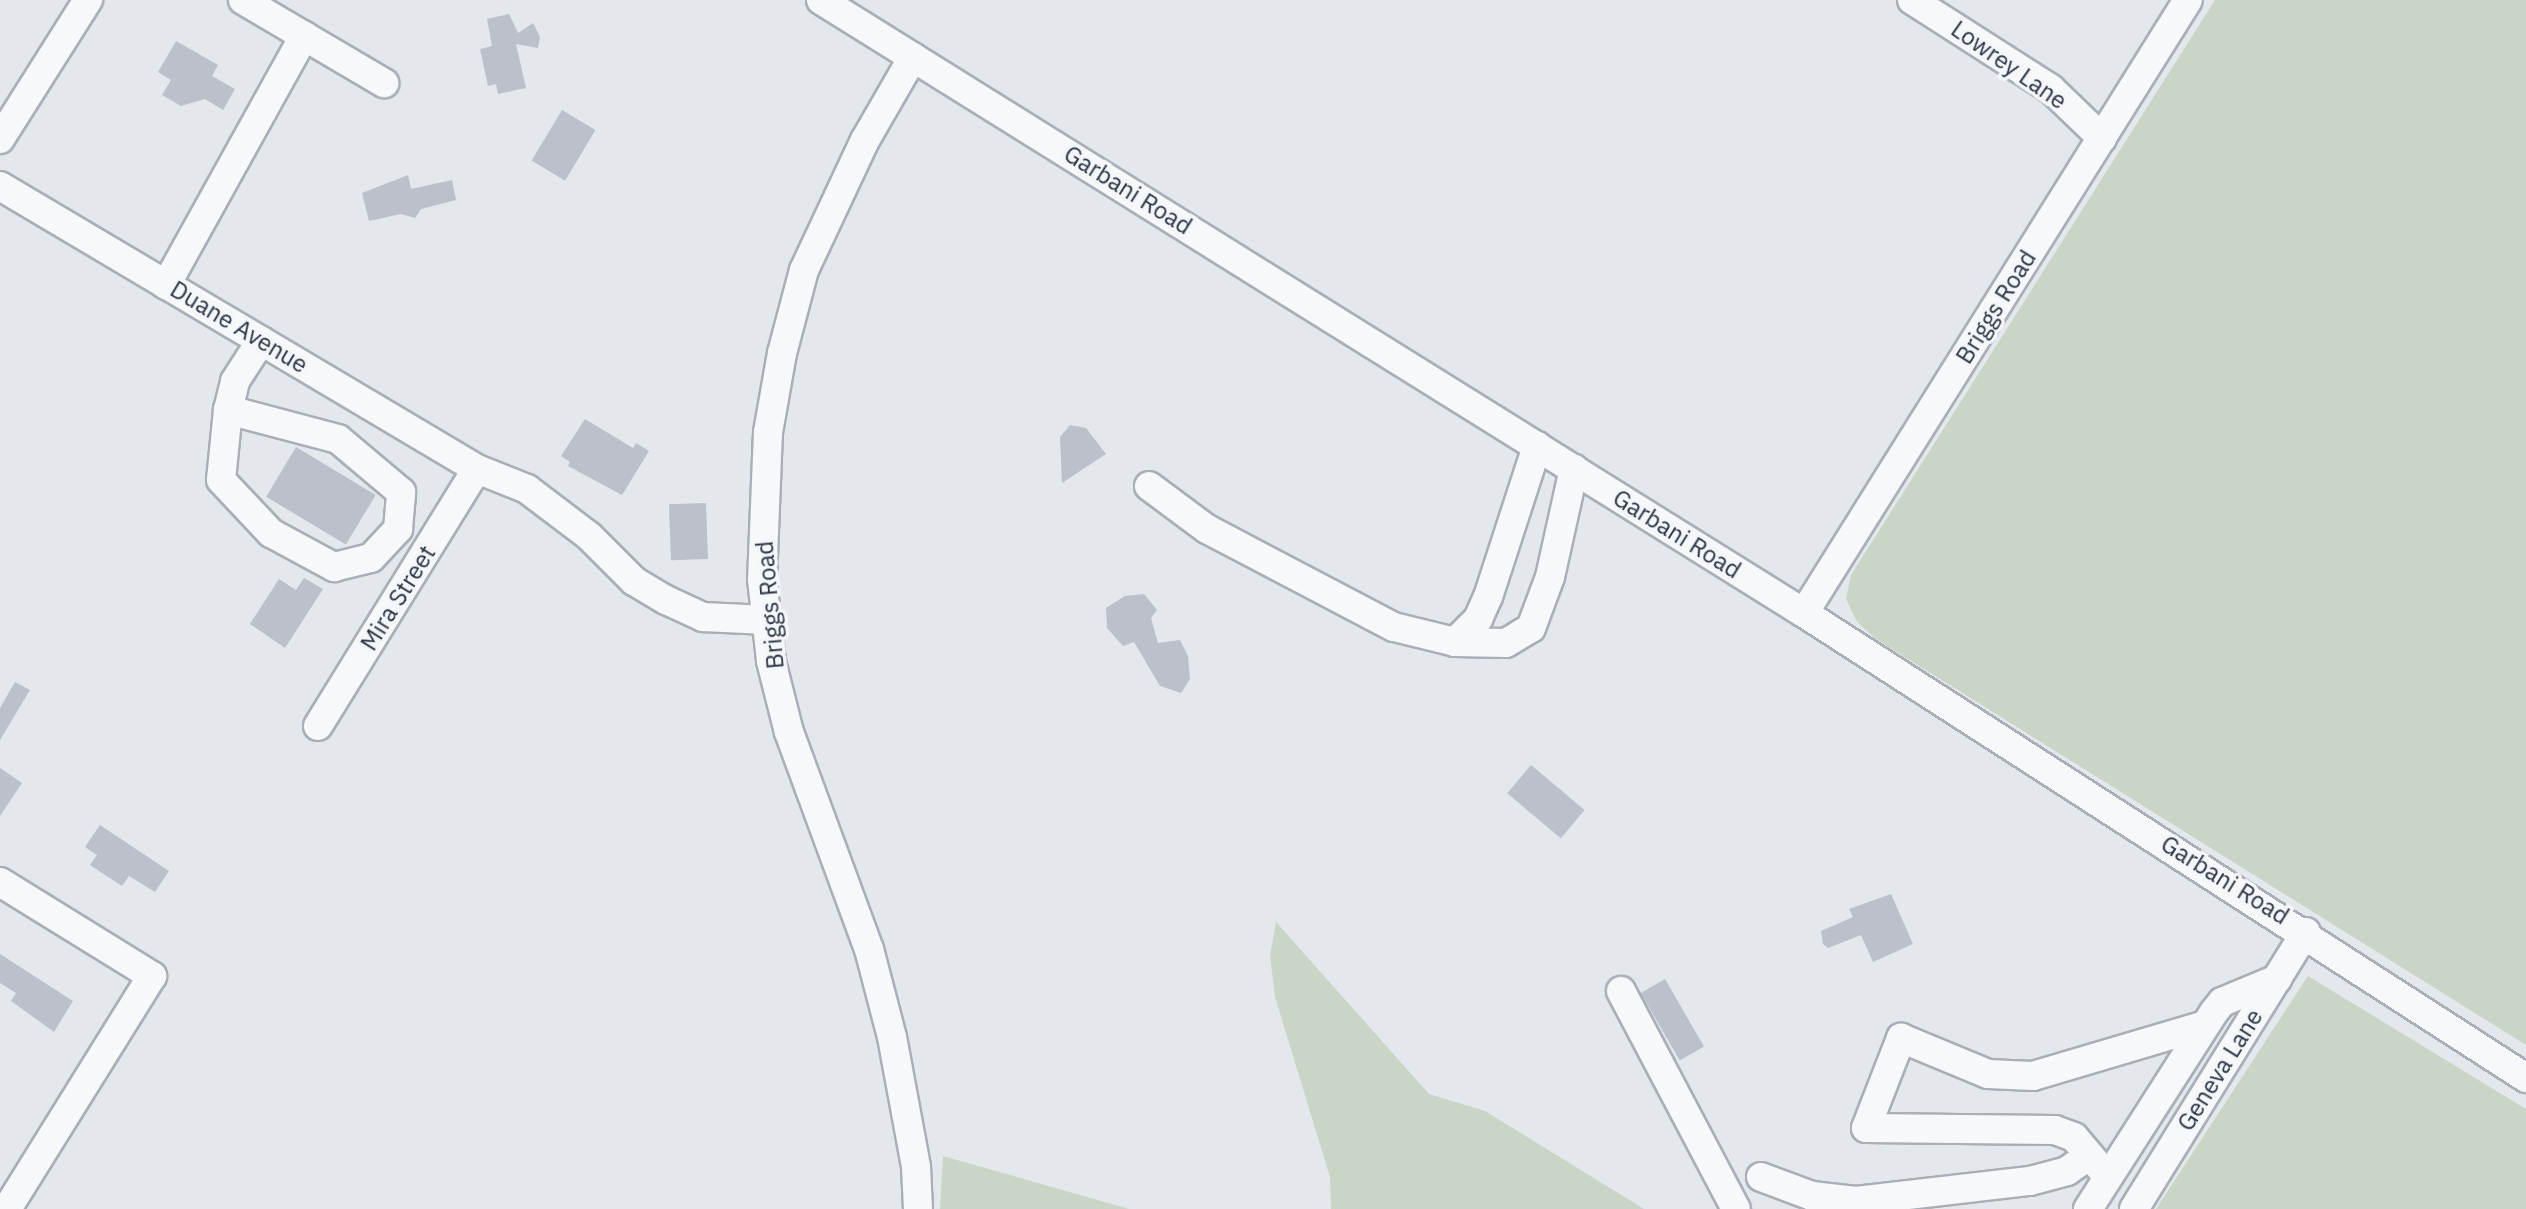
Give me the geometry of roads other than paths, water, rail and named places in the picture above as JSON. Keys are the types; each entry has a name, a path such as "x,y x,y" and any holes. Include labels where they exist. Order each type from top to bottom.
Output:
{"street":[{"path":"0,139 88,0"},
{"path":"243,0 384,83"},
{"name":"Garbani Road","path":"821,0 1804,613 2306,932 2526,1078"},
{"name":"Lowrey Lane","path":"1912,0 2051,89 2102,138"},
{"name":"Briggs Road","path":"1804,613 2188,0"},
{"path":"166,285 304,36"},
{"name":"Briggs Road","path":"913,57 828,217 804,270 782,353 764,500 767,620 789,732 869,949 892,1037 916,1167 918,1209"},
{"name":"Duane Avenue","path":"0,186 477,469 527,489 589,536 634,581 666,600 703,617 767,620"},
{"path":"228,410 338,439 401,492 398,529 371,558 334,567 271,533 221,480 228,410 235,381 261,341"},
{"path":"1455,642 1478,619 1488,597 1537,446"},
{"name":"Mira Street","path":"318,726 477,469"},
{"path":"1149,486 1207,529 1394,627 1455,642 1506,643 1531,628 1550,577 1574,469"},
{"path":"0,882 152,976 7,1209"},
{"name":"Geneva Lane","path":"2134,1209 2306,932"},
{"path":"2088,1209 2222,1002 2277,979"},
{"path":"1621,991 1736,1209"},
{"path":"2108,1177 2087,1157 2074,1137 2055,1130 1866,1128 1901,1038 1988,1074 2033,1076 2205,1025"},
{"path":"1761,1177 1812,1196 1856,1201 2030,1181 2067,1171 2087,1157"}]}
